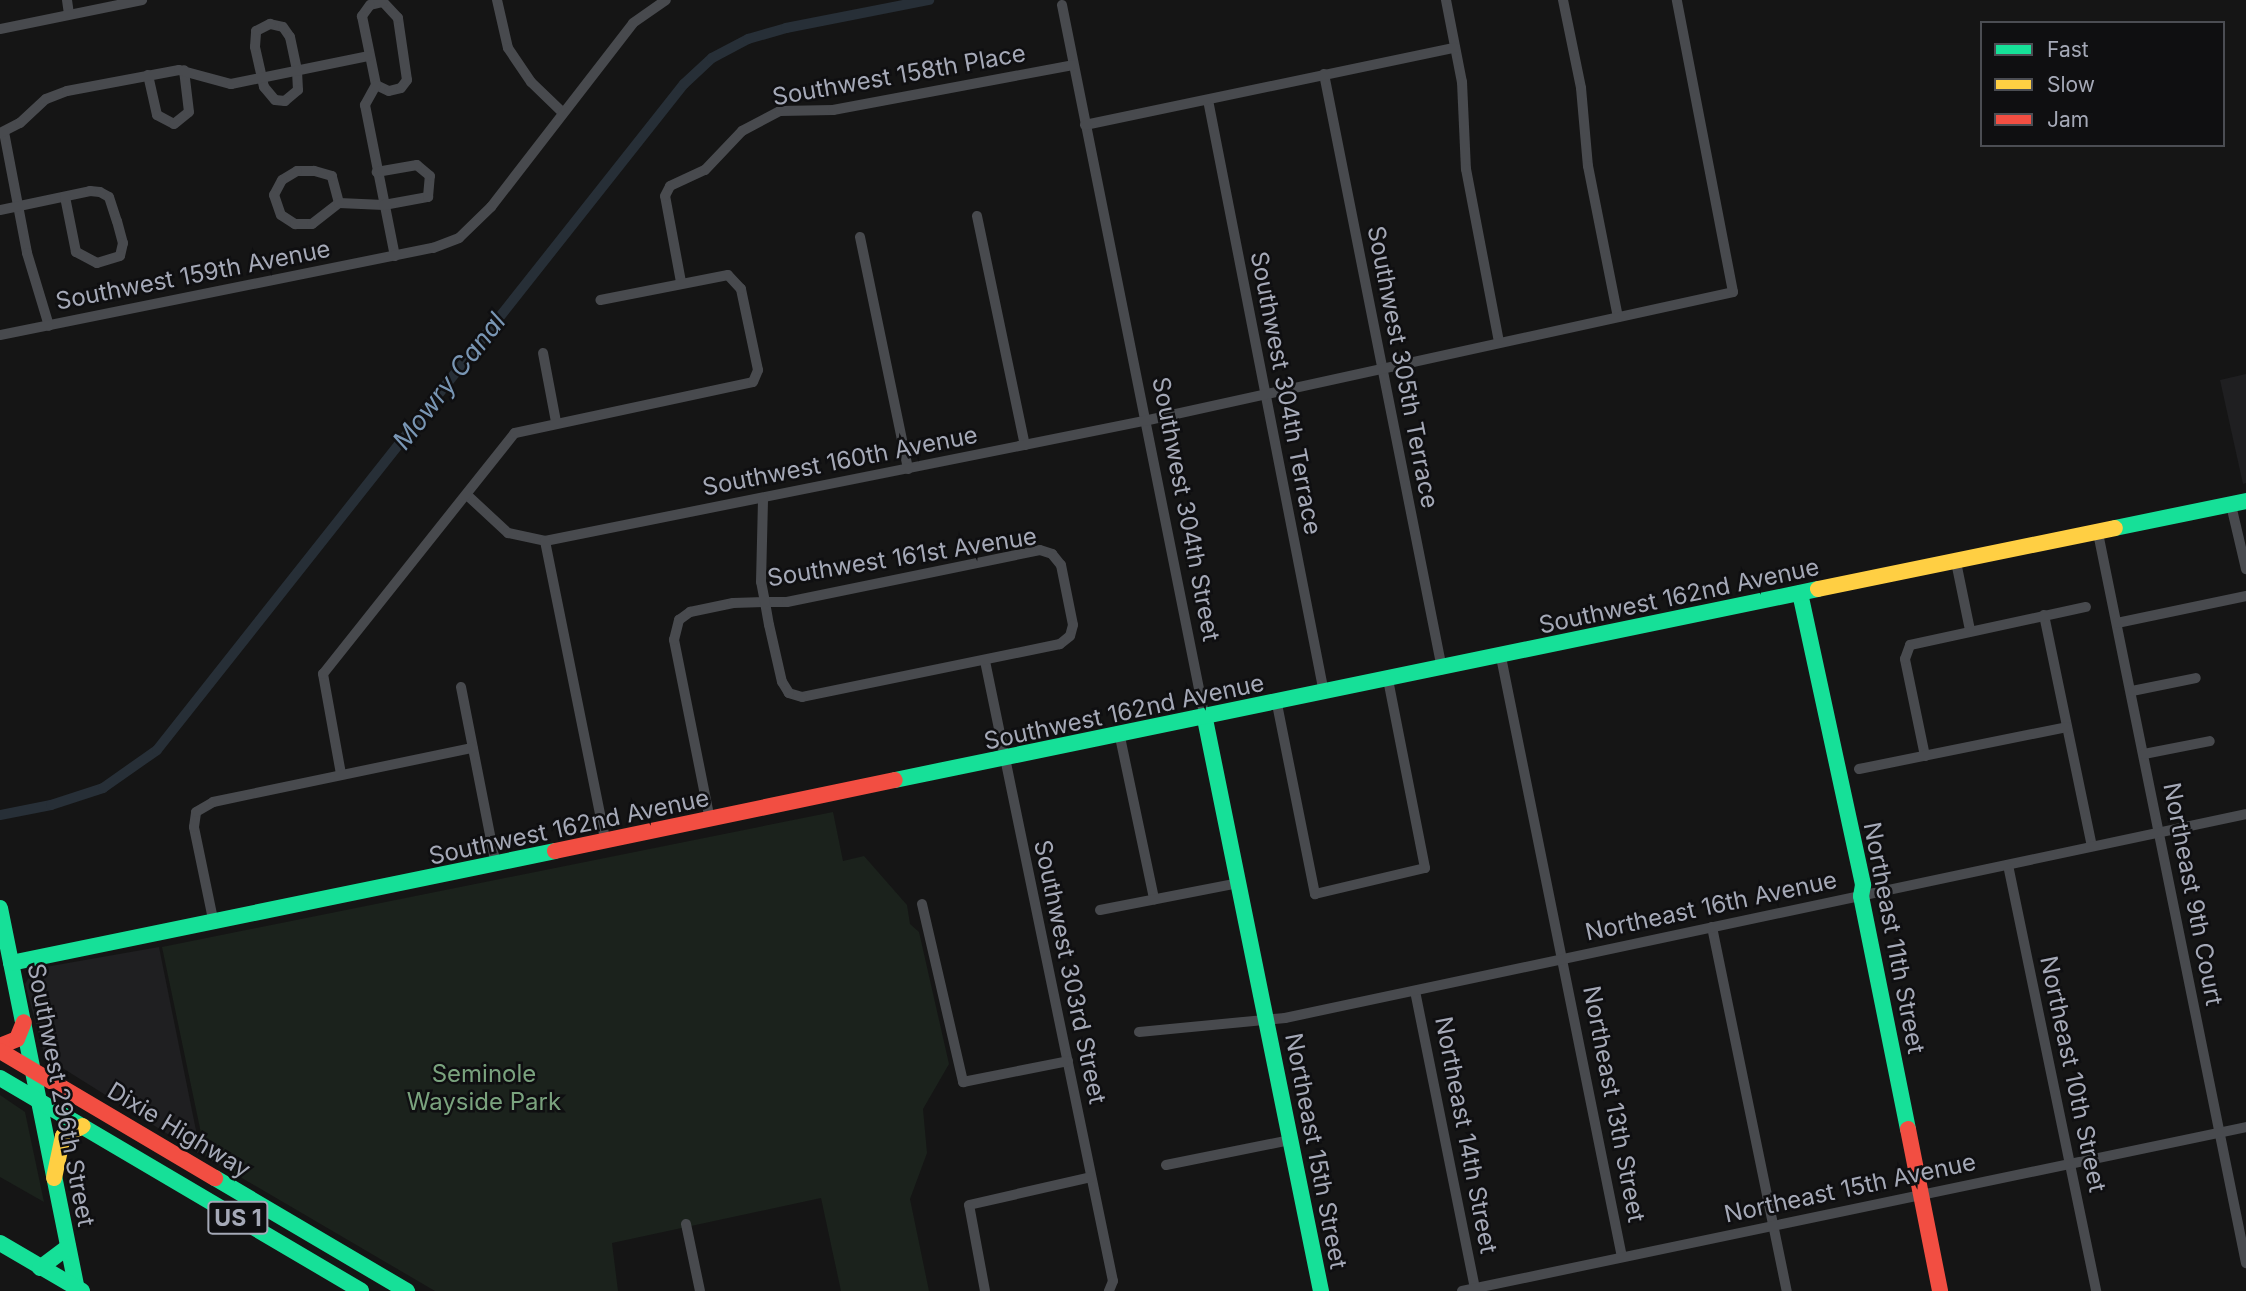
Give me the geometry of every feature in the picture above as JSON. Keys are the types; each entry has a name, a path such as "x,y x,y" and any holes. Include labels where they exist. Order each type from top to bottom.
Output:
{"main road":[{"name":"Southwest 162nd Avenue","path":"11,963 214,924 1005,761 2239,503"},
{"name":"Northeast 11th Street","path":"1800,593 1863,885 1861,896 1940,1291"},
{"name":"Southwest 304th Street","path":"1205,719 1266,1021"},
{"name":"Southwest 296th Street","path":"0,908 78,1290"},
{"name":"Northeast 15th Street","path":"1266,1021 1321,1291"},
{"path":"0,1049 17,1039 24,1022"},
{"name":"Dixie Highway","path":"0,1049 407,1291"},
{"path":"0,1065 17,1074 35,1072"},
{"name":"Dixie Highway","path":"0,1078 355,1287"},
{"path":"41,1103 70,1105 192,1175 225,1184"},
{"path":"54,1178 62,1136 83,1126"},
{"path":"213,1203 248,1210 332,1261 349,1257"},
{"path":"0,1243 78,1290"},
{"path":"40,1268 52,1263 68,1247"},
{"path":"355,1287 361,1278 385,1291"}],"street":[{"path":"66,0 69,14"},
{"path":"0,29 142,0"},
{"path":"498,0 508,48 531,82 561,111"},
{"name":"Southwest 159th Avenue","path":"0,335 433,248 471,229 561,111 633,23 666,0"},
{"path":"1446,0 1464,105 1466,169 1499,342"},
{"path":"1563,0 1581,88 1588,166 1618,317"},
{"path":"1383,370 1432,356 1733,292 1677,0"},
{"path":"376,85 389,91 401,88 407,80 398,18 383,2 370,5 362,16 376,85 366,105 395,256"},
{"name":"Southwest 304th Street","path":"1062,5 1205,719"},
{"path":"270,24 287,32 297,71 298,90 285,101 268,94 261,78 254,38 260,26 270,24"},
{"path":"1085,125 1455,48"},
{"path":"49,326 2,132 54,95 148,75 184,70 221,84 369,56"},
{"name":"Southwest 158th Place","path":"681,282 665,197 670,186 705,170 742,131 780,111 834,110 1073,65"},
{"path":"148,75 157,115 174,124 190,112 184,70"},
{"name":"Southwest 305th Terrace","path":"1324,74 1442,669"},
{"name":"Southwest 304th Terrace","path":"1208,100 1324,693"},
{"path":"339,203 332,176 314,171 297,171 282,180 274,195 281,215 295,224 313,224 339,203 384,205 428,197 430,176 416,165 377,172"},
{"path":"0,210 90,191 109,197 123,243 120,257 97,263 76,252 65,197"},
{"path":"977,216 1025,445"},
{"path":"860,237 908,469"},
{"path":"341,774 323,674 467,495 488,462 515,433 556,422 753,382 758,370 741,289 728,275 681,282 600,300"},
{"path":"543,353 556,422"},
{"name":"Southwest 160th Avenue","path":"545,541 763,499 1383,370"},
{"path":"467,495 508,533 545,541 606,843"},
{"path":"763,499 765,602 782,682 789,693 802,697 985,661"},
{"path":"2239,503 2246,569"},
{"name":"Northeast 9th Court","path":"2098,533 2246,1263"},
{"name":"Southwest 161st Avenue","path":"710,820 674,640 679,620 690,612 733,603 787,601 1040,550 1052,554 1061,565 1073,625 1070,636 1060,644 985,661"},
{"path":"1956,562 1970,630"},
{"path":"2117,622 2246,596"},
{"path":"1924,756 1905,659 1910,645 2086,607"},
{"path":"2044,615 2092,846"},
{"name":"Northeast 13th Street","path":"1501,657 1622,1256"},
{"name":"Southwest 303rd Street","path":"985,661 1113,1281 1109,1291"},
{"path":"2132,691 2196,678"},
{"path":"1277,704 1315,894 1424,869 1388,680"},
{"path":"461,687 496,866"},
{"path":"1859,769 2067,727"},
{"path":"1120,737 1154,899"},
{"path":"2144,754 2210,741"},
{"path":"214,924 194,827 197,812 213,802 472,748"},
{"name":"Northeast 16th Avenue","path":"1139,1032 1266,1021 2246,814"},
{"name":"Northeast 10th Street","path":"2008,865 2096,1291"},
{"path":"1100,910 1239,883"},
{"path":"922,904 963,1082 1068,1061"},
{"path":"1712,927 1787,1291"},
{"name":"Northeast 14th Street","path":"1415,991 1475,1288"},
{"name":"Northeast 15th Avenue","path":"1462,1291 2246,1127"},
{"path":"1166,1165 1290,1140"},
{"path":"985,1291 968,1205 1091,1177"},
{"path":"686,1224 700,1291"}],"shaded area":[{"path":"2246,374 2246,483 2243,484 2220,380"},
{"path":"159,947 201,1155 45,1057 25,984 34,969"}],"green space":[{"name":"Seminole Wayside Park","path":"833,812 843,861 864,856 907,905 910,924 919,932 949,1064 923,1109 927,1153 910,1199 929,1291 841,1291 821,1198 612,1243 618,1291 435,1291 206,1157 162,947"},
{"path":"0,1095 25,1112 44,1202 0,1177"}],"waterway":[{"name":"Mowry Canal","path":"0,815 51,805 103,788 157,750 684,84 712,58 748,39 786,28 929,0"}],"traffic: fast":[{"path":"2115,528 2246,501"},
{"path":"895,780 1818,589"},
{"path":"1800,593 1863,885 1861,896 1908,1129"},
{"path":"1205,719 1321,1291"},
{"path":"11,963 555,851"},
{"path":"0,908 77,1291"},
{"path":"0,1078 361,1291"},
{"path":"215,1178 407,1291"},
{"path":"0,1243 82,1291"},
{"path":"40,1268 68,1247"}],"traffic: slow":[{"path":"1818,589 2115,528"},
{"path":"54,1178 63,1136 83,1126"}],"traffic: jam":[{"path":"555,851 895,780"},
{"path":"0,1046 17,1039 24,1022"},
{"path":"0,1051 215,1178"},
{"path":"1908,1129 1940,1291"}]}
